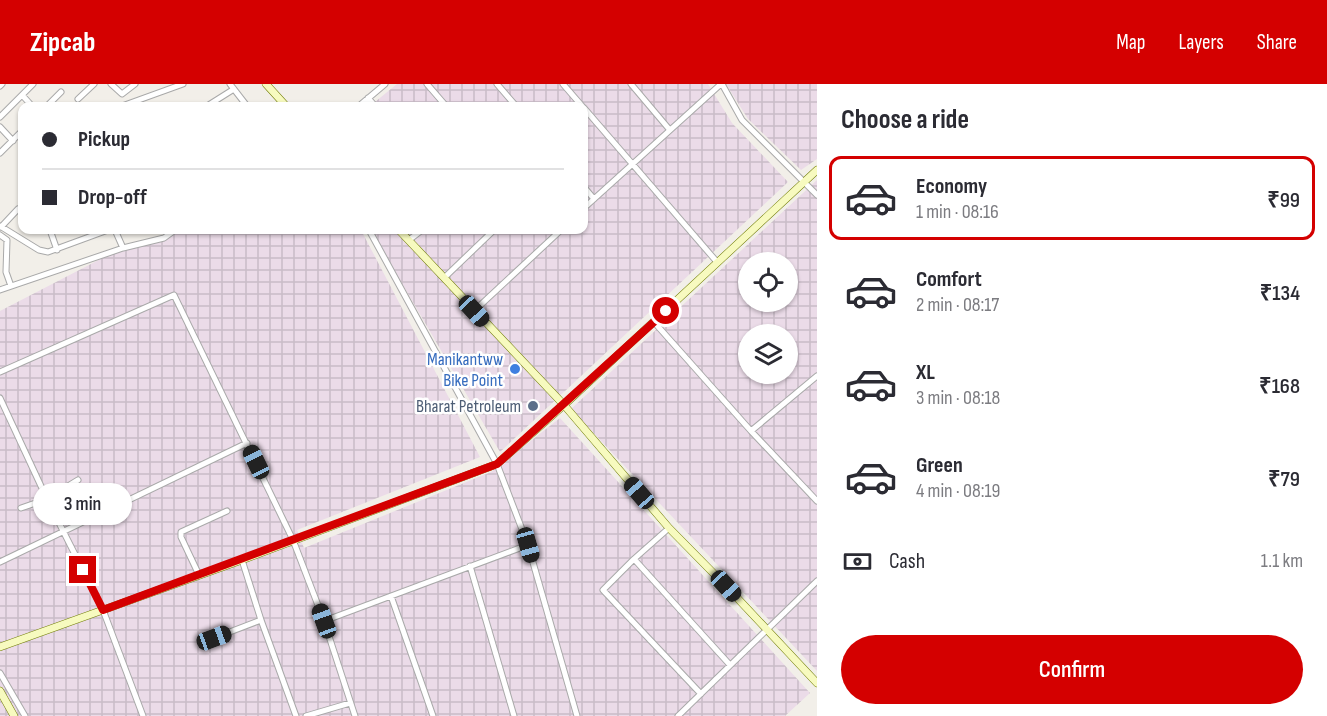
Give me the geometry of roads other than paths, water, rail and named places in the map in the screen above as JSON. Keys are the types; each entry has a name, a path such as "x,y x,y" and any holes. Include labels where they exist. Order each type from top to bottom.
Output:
{"street":[{"path":"0,117 33,84"},
{"path":"78,99 94,84"},
{"path":"111,84 122,94 135,84"},
{"path":"266,84 282,102"},
{"path":"364,102 385,84"},
{"path":"427,84 443,102"},
{"path":"497,84 513,102"},
{"path":"562,84 578,102"},
{"path":"631,84 669,129"},
{"path":"588,204 721,84 742,120 817,195"},
{"path":"134,102 179,85"},
{"path":"212,102 232,87 244,102"},
{"path":"51,102 61,93"},
{"path":"21,95 28,102"},
{"path":"368,98 372,102"},
{"path":"588,113 717,262"},
{"path":"0,127 13,141"},
{"path":"0,153 18,135"},
{"path":"0,647 242,560 497,464 564,405 817,170"},
{"path":"588,192 594,199"},
{"path":"18,209 1,227 39,250 48,252 57,250 98,234"},
{"path":"51,234 57,250"},
{"path":"117,234 123,248"},
{"path":"0,290 123,248 164,238 170,234"},
{"path":"371,234 497,464 528,545 578,716"},
{"path":"403,234 564,405 669,528 817,683"},
{"path":"409,240 417,234"},
{"path":"444,278 490,234"},
{"path":"0,235 7,240 6,272 11,286"},
{"path":"474,311 555,235"},
{"path":"0,372 174,295 293,540 324,621 355,716"},
{"path":"654,322 817,501"},
{"path":"751,431 817,376"},
{"path":"0,398 47,499 103,610 143,716"},
{"path":"0,562 247,443"},
{"path":"21,508 47,499 78,480"},
{"path":"198,575 181,537 182,532 227,511"},
{"path":"669,528 603,591 701,694"},
{"path":"324,621 528,545"},
{"path":"634,559 730,665"},
{"path":"242,560 296,716"},
{"path":"470,566 514,716"},
{"path":"678,716 817,581"},
{"path":"391,596 433,716"},
{"path":"214,638 261,620"},
{"path":"0,673 25,716"},
{"path":"1,695 14,716"},
{"path":"306,716 350,703"}],"place":[{"name":"Manikantww Bike Point","path":"515,369"},
{"name":"Bharat Petroleum","path":"533,406"}]}
